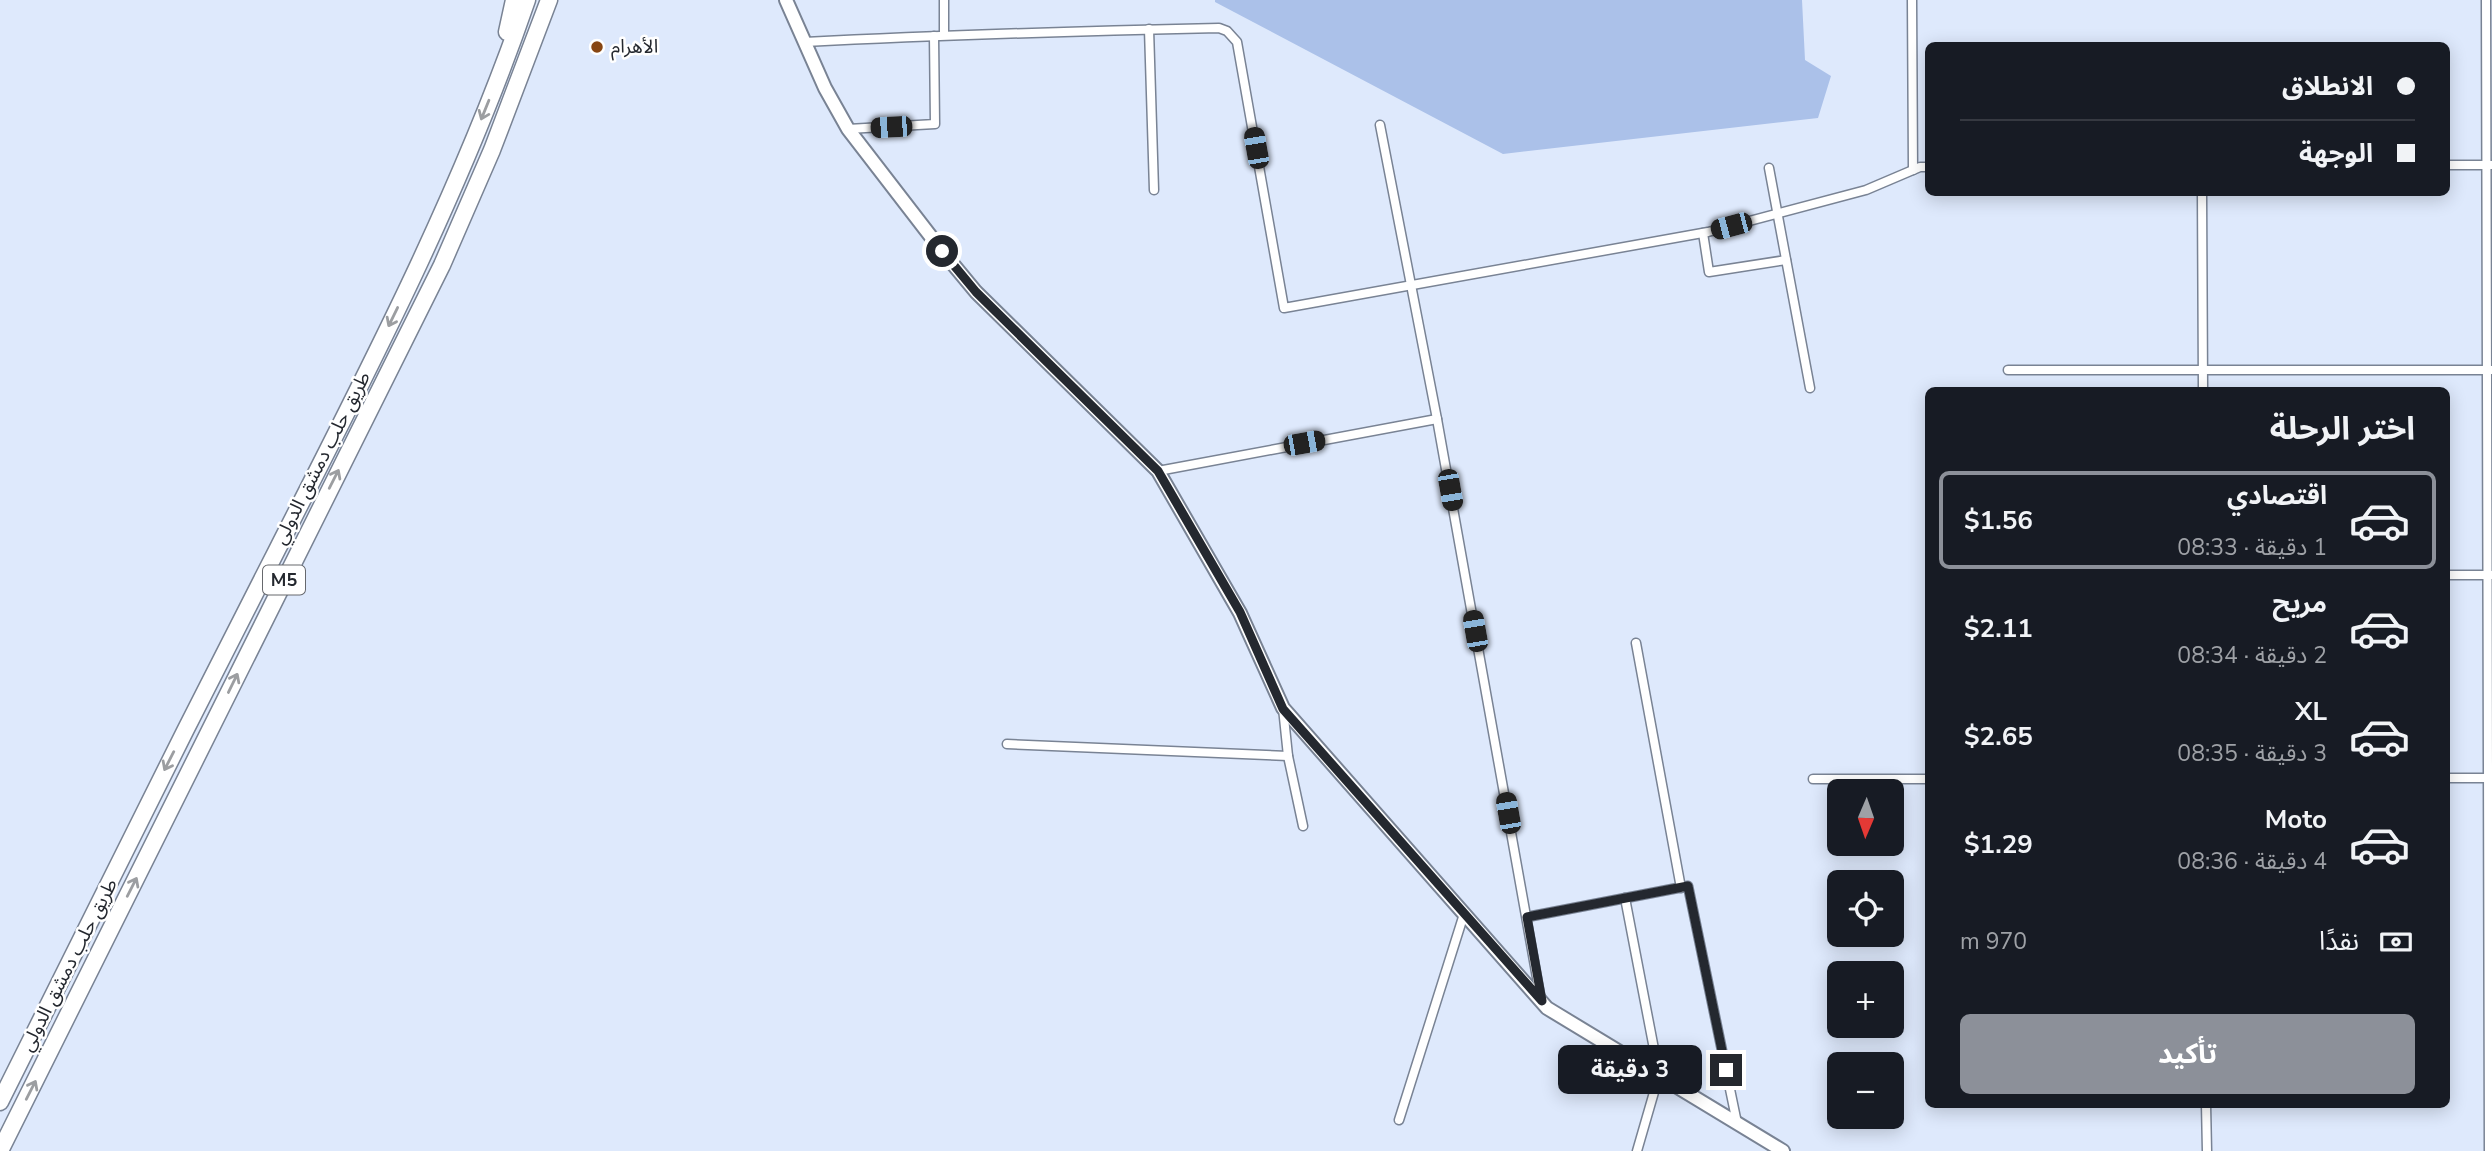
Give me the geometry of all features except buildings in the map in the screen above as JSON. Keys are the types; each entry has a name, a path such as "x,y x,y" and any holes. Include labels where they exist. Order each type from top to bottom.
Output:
{"highway":[{"path":"498,77 514,0"},
{"name":"طريق حلب دمشق الدولي","path":"0,1102 121,856 362,383 423,256 498,77 527,0"},
{"name":"طريق حلب دمشق الدولي","path":"0,1151 436,277 535,42 549,0"},
{"path":"535,42 559,0"}],"street":[{"path":"786,0 825,88 848,129 976,292 1158,471 1240,612 1283,709 1547,1008 1783,1151"},
{"path":"944,0 944,35"},
{"path":"1912,0 1913,170"},
{"path":"2486,0 2489,165 2489,1151"},
{"path":"805,42 1149,29 1219,28 1227,31 1237,42 1284,308 1703,233 1866,190 1925,168"},
{"path":"1149,29 1154,190"},
{"path":"848,129 935,124 934,36"},
{"path":"1380,125 1437,419 1542,1001"},
{"path":"2450,165 2489,165"},
{"path":"1769,169 1810,388"},
{"path":"2203,196 2203,387"},
{"path":"1703,233 1709,271 1786,260"},
{"path":"2008,370 2489,370"},
{"path":"1158,471 1437,419"},
{"path":"2450,575 2490,575"},
{"path":"1636,643 1681,888"},
{"path":"1283,709 1287,755 1303,826"},
{"path":"1007,744 1287,755"},
{"path":"2450,778 2490,778"},
{"path":"1813,779 1925,779"},
{"path":"1527,917 1688,886 1737,1123"},
{"path":"1625,898 1659,1075 1637,1151"},
{"path":"1399,1120 1464,914"},
{"path":"2206,1108 2207,1151"}],"shaded area":[{"path":"1215,0 1802,0 1805,60 1831,76 1818,118 1503,154"}],"place":[{"name":"الأهرام","path":"597,47"}],"route":[{"path":"942,251 976,292 1158,471 1240,612 1283,709 1542,1001 1527,917 1688,886 1726,1070"}]}
